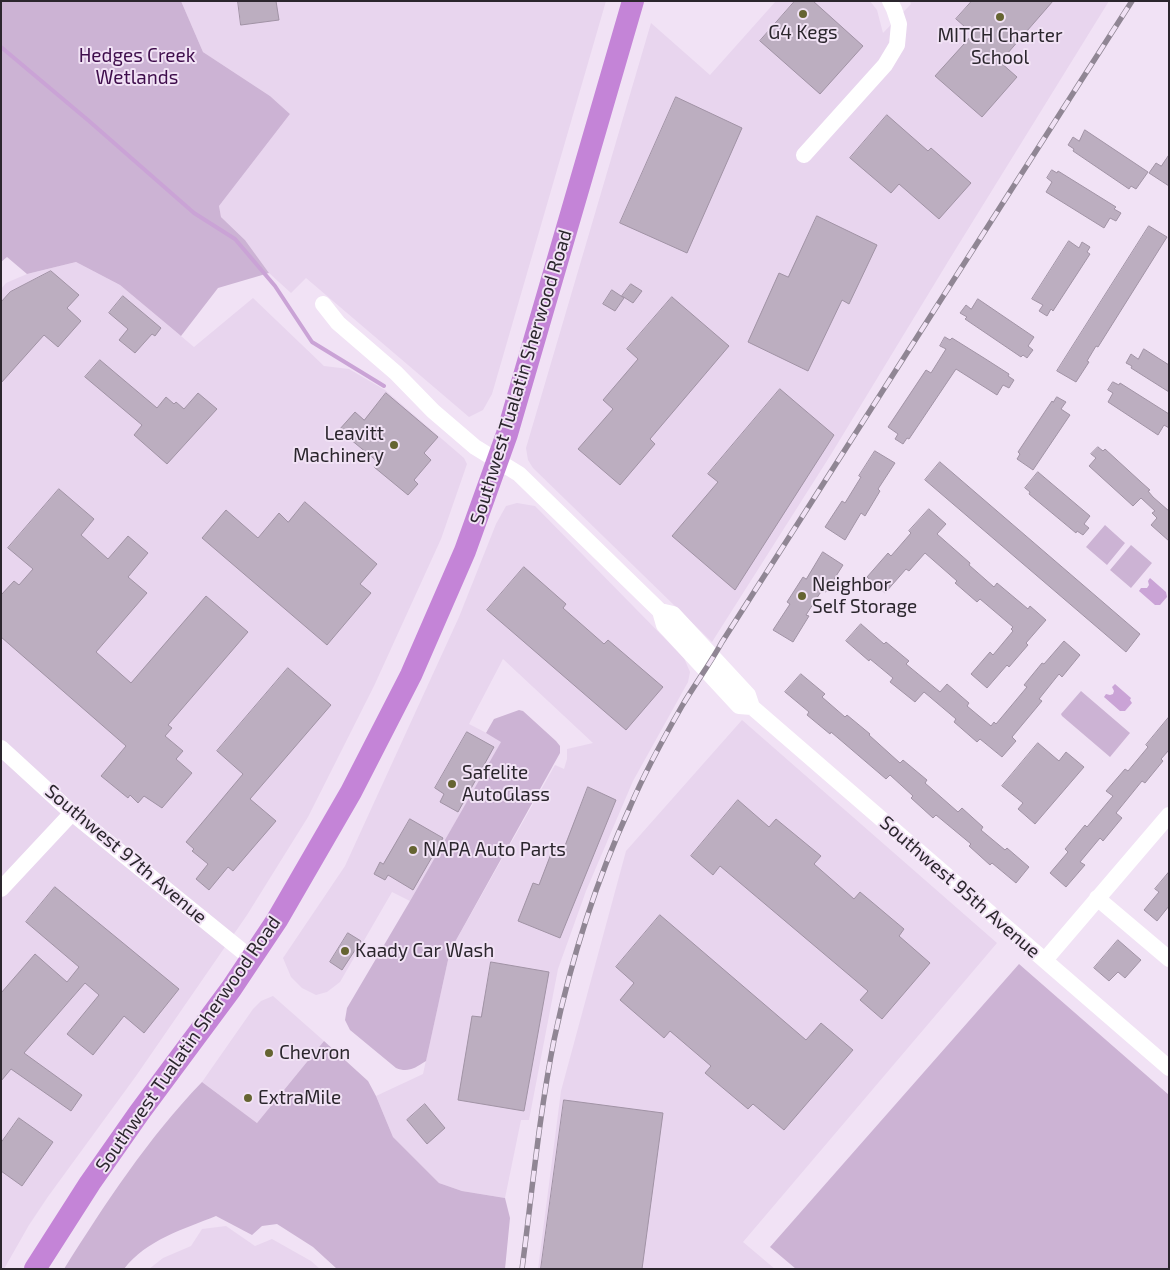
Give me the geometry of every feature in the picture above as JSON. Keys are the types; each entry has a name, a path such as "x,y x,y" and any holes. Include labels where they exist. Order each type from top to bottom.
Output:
{"highway":[{"name":"Southwest Tualatin Sherwood Road","path":"35,1269 60,1227 139,1113 231,989 277,920 327,835 398,701 429,636 465,551 498,460 529,364 633,1"}],"street":[{"path":"804,155 885,65 897,45 899,24 890,1"},
{"name":"Southwest 95th Avenue","path":"323,304 338,323 396,373 433,411 475,447 519,474 660,611 664,625 739,706 752,707 1169,1068"},
{"name":"Southwest 97th Avenue","path":"1,748 72,813 252,958"},
{"path":"1,889 72,813"},
{"path":"1045,960 1169,814"},
{"path":"1097,898 1169,958"}],"shaded area":[{"path":"181,1 606,1 492,394 483,410 469,417 306,278 291,293 269,273 245,240 221,217 219,206 290,114 270,96 203,52"},
{"path":"776,1 870,1 877,10 883,33 911,4 910,1 1109,1 830,456 712,642 533,468 528,460 526,448 651,23 710,75"},
{"path":"76,262 120,285 194,347 253,298 324,366 349,369 385,390 464,458 467,464 441,539 374,686 308,817 247,915 136,1076 47,1198 4,1269 1,1269 1,289 6,283 27,274"},
{"path":"517,503 535,506 684,658 690,672 688,682 633,781 586,891 558,969 529,1120 521,1120 505,1198 462,1191 439,1183 393,1137 376,1096 423,1074 450,951 555,765 564,769 567,749 593,743 503,659 469,724 502,741 410,901 392,892 340,982 327,992 316,995 302,988 291,977 283,958 345,866 459,617 496,524 506,506"},
{"path":"1150,578 1166,592 1167,597 1160,605 1155,605 1139,591 1141,588 1147,588"},
{"path":"1115,684 1131,698 1132,703 1125,711 1120,711 1104,697 1106,694 1113,694 1112,687"},
{"path":"742,720 997,943 743,1242 775,1269 538,1269 561,1091 626,851"},
{"path":"273,996 324,1041 257,1123 202,1082 253,1009 261,1001"},
{"path":"226,1226 255,1246 272,1239 311,1261 320,1269 149,1269 163,1258 191,1246 202,1229"}],"green space":[{"name":"Hedges Creek Wetlands","path":"1,1 181,1 203,52 270,96 290,114 219,206 221,217 245,240 269,273 218,288 181,336 120,285 76,262 27,274 7,257 1,262"},
{"path":"1105,525 1125,543 1107,565 1086,547"},
{"path":"1131,545 1152,563 1131,588 1110,570"},
{"path":"1081,691 1130,733 1110,757 1061,714"},
{"path":"519,710 523,711 556,741 560,746 560,753 450,951 426,1061 408,1070 396,1068 350,1030 345,1020 347,1008 501,742 486,733 494,719"},
{"path":"1019,964 1169,1095 1169,1269 796,1269 770,1247"},
{"path":"324,1041 368,1081 393,1137 439,1183 462,1191 505,1198 510,1218 505,1269 337,1269 313,1247 277,1224 262,1226 252,1235 216,1216 166,1236 143,1250 124,1269 64,1269 111,1196 145,1149 182,1103 202,1082 257,1123"}],"building":[{"path":"238,1 276,1 279,20 241,25"},
{"path":"795,1 813,1 863,46 820,94 760,41"},
{"path":"972,1 1053,1 1000,62 1017,77 982,117 935,76 973,34 956,19"},
{"path":"676,97 742,128 687,253 620,223"},
{"path":"887,115 928,151 931,148 971,183 939,219 899,184 891,193 850,158"},
{"path":"1085,130 1148,172 1136,189 1131,186 1129,189 1073,151 1074,149 1068,145 1073,137 1079,141"},
{"path":"1169,155 1169,186 1149,173 1156,163 1161,166"},
{"path":"1052,170 1057,173 1058,171 1116,207 1114,209 1121,213 1116,221 1110,218 1104,228 1046,192 1052,182 1047,178"},
{"path":"817,216 877,245 849,304 842,300 808,371 748,342 779,273 788,277"},
{"path":"1149,226 1167,237 1098,347 1096,346 1087,361 1089,362 1076,382 1057,371"},
{"path":"1069,241 1079,248 1082,242 1090,247 1087,252 1090,254 1053,311 1051,309 1047,316 1039,311 1043,305 1032,299"},
{"path":"51,271 79,295 67,308 81,321 58,347 44,335 1,383 1,302 10,292"},
{"path":"631,284 642,291 633,303 622,296"},
{"path":"612,290 624,298 615,311 603,304"},
{"path":"123,296 161,328 155,336 152,334 135,353 119,340 128,329 109,313"},
{"path":"672,297 729,346 650,439 655,444 620,485 578,449 613,409 603,400 638,359 627,349"},
{"path":"978,299 1034,337 1028,346 1033,350 1027,358 1023,355 1021,357 965,319 967,317 960,313 966,305 971,309"},
{"path":"945,337 950,340 952,338 1009,374 1008,376 1014,380 1009,388 1003,385 997,395 956,369 909,439 907,438 903,444 895,439 898,434 888,427 926,370 931,373 946,349 940,346"},
{"path":"1144,349 1169,365 1169,392 1126,363 1131,354 1138,359"},
{"path":"100,360 157,408 166,397 184,409 198,393 217,409 167,464 134,435 142,425 85,377"},
{"path":"1113,382 1119,385 1120,383 1169,414 1169,428 1164,425 1158,435 1108,402 1113,393 1108,390"},
{"path":"780,389 834,435 735,590 672,536 718,482 708,474"},
{"name":"Leavitt Machinery","path":"386,393 438,437 424,453 431,460 414,480 418,484 408,495 374,467 378,462 339,430 355,412 364,420"},
{"path":"1057,397 1066,402 1061,409 1070,415 1033,470 1017,459 1020,454 1018,452 1052,401"},
{"path":"1098,447 1103,451 1105,449 1150,490 1148,491 1153,497 1169,511 1169,541 1151,525 1157,518 1152,513 1155,511 1141,498 1133,506 1089,466 1096,458 1091,454"},
{"path":"875,451 895,463 878,489 880,491 865,516 861,513 845,540 825,527 842,501 845,503"},
{"path":"940,462 1140,634 1126,652 925,480"},
{"path":"1038,472 1090,516 1084,524 1089,528 1083,535 1077,531 1076,533 1029,494 1030,492 1025,488"},
{"path":"59,489 94,519 81,535 108,559 128,536 148,553 128,577 147,593 96,652 131,683 206,596 248,632 168,725 172,728 165,736 183,751 176,759 192,773 162,808 144,796 138,803 130,795 128,798 101,776 126,746 1,637 1,595 14,581 19,585 33,569 8,548"},
{"path":"305,502 377,564 360,584 371,593 327,645 202,538 226,510 258,538 279,513 288,522"},
{"path":"929,509 946,524 937,534 970,563 969,565 994,587 997,583 1028,609 1030,606 1046,620 1009,667 1007,665 987,688 971,674 990,652 993,655 1013,631 1011,629 1013,627 980,599 977,602 955,583 957,581 925,553 909,571 906,569 885,593 867,577 888,553 891,556 911,533 909,531"},
{"path":"823,552 843,565 826,592 822,590 806,615 809,616 793,642 773,630 790,604 787,602 803,577 806,579"},
{"path":"524,567 566,604 563,608 604,644 608,640 663,687 626,730 487,610"},
{"path":"861,624 884,644 886,642 909,661 906,664 940,692 947,684 969,703 967,706 991,726 994,722 996,724 1027,687 1024,685 1042,663 1044,664 1064,641 1080,655 1062,677 1059,674 1039,699 1042,701 1012,737 1016,741 1002,757 980,739 977,742 954,722 956,719 924,692 915,702 890,682 893,678 846,641"},
{"path":"288,668 331,705 250,799 276,821 233,871 228,867 209,890 196,879 208,864 192,851 194,849 186,842 243,774 217,751"},
{"path":"801,674 825,694 822,697 845,717 847,715 870,734 900,763 903,760 927,780 925,783 958,812 962,808 983,827 981,830 1005,850 1007,848 1029,867 1016,883 992,863 990,865 969,846 971,844 936,815 933,818 890,775 886,779 831,732 830,734 807,715 809,712 785,692"},
{"path":"1169,717 1169,750 1161,759 1163,761 1145,783 1142,781 1116,813 1122,818 1103,841 1100,838 1080,862 1085,865 1066,887 1050,873 1068,852 1065,849 1085,825 1087,827 1113,796 1106,791 1125,769 1128,771"},
{"path":"467,732 494,747 458,812 440,802 444,794 435,788"},
{"path":"1038,743 1059,761 1066,752 1084,767 1035,824 1018,809 1023,803 1002,786"},
{"path":"588,787 616,800 560,938 518,921 533,883 539,885 554,846 563,850"},
{"path":"738,800 769,827 776,819 821,856 814,864 854,899 860,892 904,929 899,936 930,963 882,1019 860,1000 868,991 720,866 713,875 691,856"},
{"name":"NAPA Auto Parts","path":"410,819 443,838 413,890 388,875 385,880 374,874 380,862 383,864"},
{"path":"1169,872 1169,906 1157,921 1144,910 1159,892 1155,889"},
{"path":"55,887 179,989 144,1033 124,1016 93,1055 67,1034 99,995 85,983 24,1053 82,1095 71,1111 11,1069 1,1081 1,993 35,954 67,982 79,967 26,922"},
{"path":"660,915 806,1040 821,1023 853,1050 784,1130 753,1104 748,1109 705,1073 711,1066 670,1031 664,1038 620,1000 634,983 616,967"},
{"name":"Kaady Car Wash","path":"348,933 361,941 342,970 330,962"},
{"path":"1118,940 1141,960 1125,978 1118,972 1109,981 1094,968"},
{"path":"491,962 549,972 524,1111 458,1100 472,1016 481,1017"},
{"path":"564,1100 663,1113 642,1269 541,1269"},
{"path":"425,1104 445,1128 427,1144 407,1120"},
{"path":"19,1118 53,1142 22,1186 1,1171 1,1143"}],"waterway":[{"path":"1,47 194,213 235,239 275,286 312,342 384,386"}],"railway":[{"path":"522,1269 544,1097 554,1040 568,980 595,892 642,781 682,706 722,642 1132,1"}],"place":[{"name":"G4 Kegs","path":"803,14"},
{"name":"MITCH Charter School","path":"1000,17"},
{"name":"Leavitt Machinery","path":"394,445"},
{"name":"Neighbor Self Storage","path":"802,596"},
{"name":"Safelite AutoGlass","path":"452,784"},
{"name":"NAPA Auto Parts","path":"413,850"},
{"name":"Kaady Car Wash","path":"345,951"},
{"name":"Chevron","path":"269,1053"},
{"name":"ExtraMile","path":"248,1098"}]}
